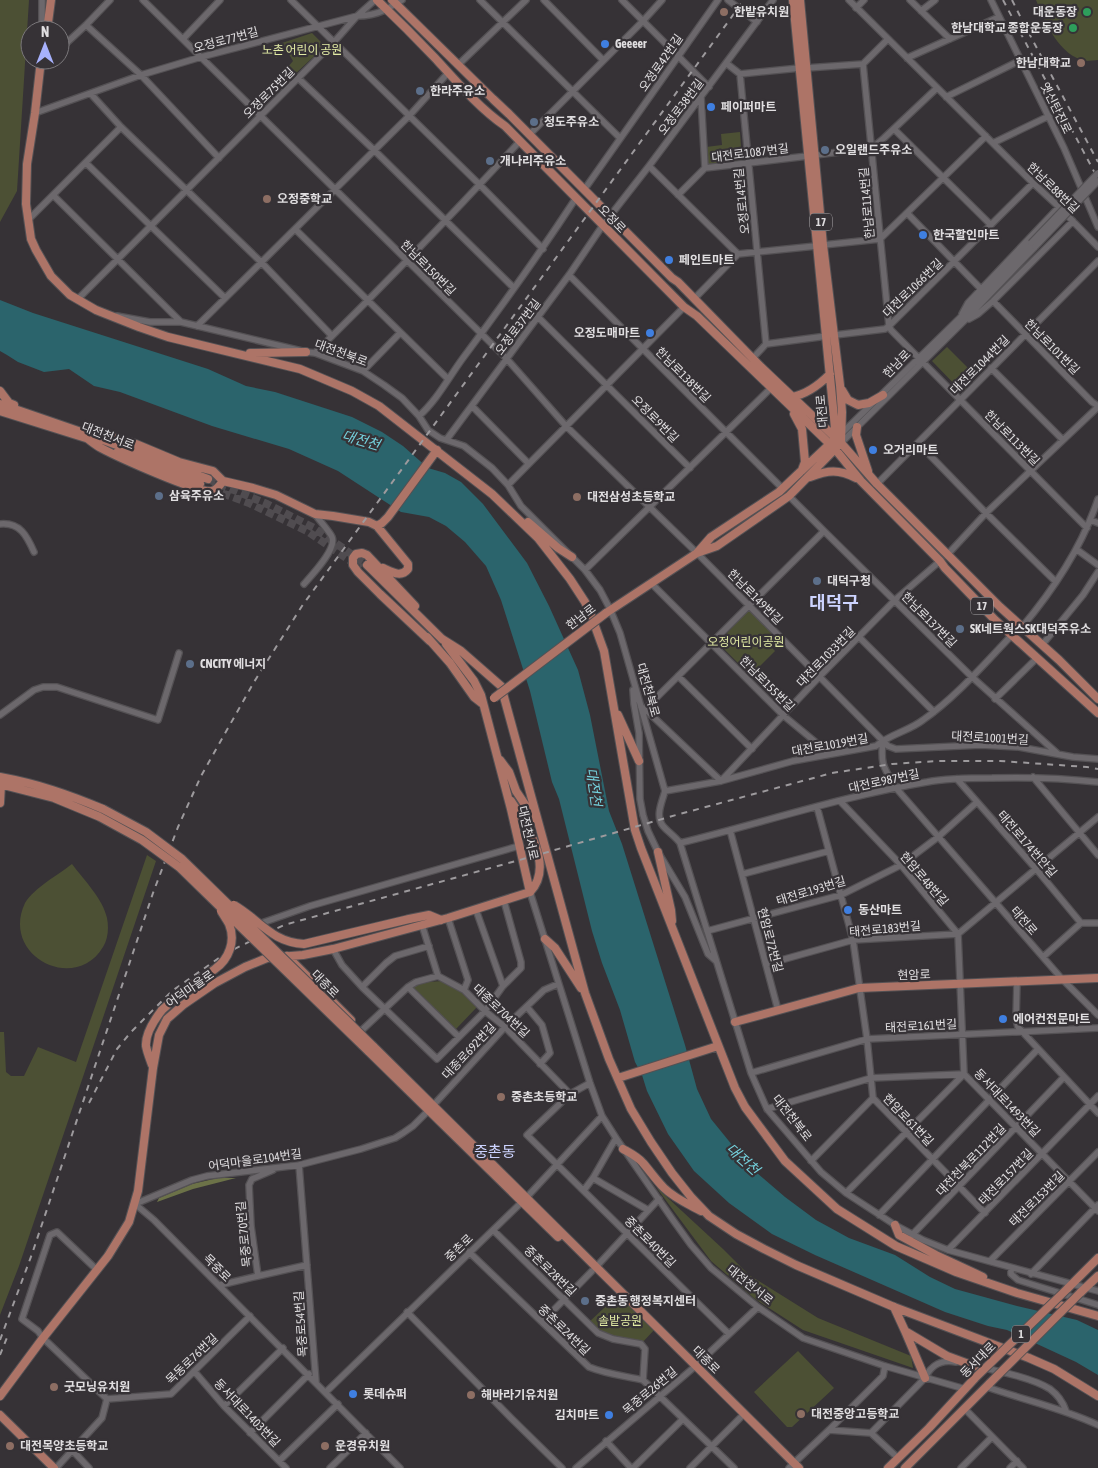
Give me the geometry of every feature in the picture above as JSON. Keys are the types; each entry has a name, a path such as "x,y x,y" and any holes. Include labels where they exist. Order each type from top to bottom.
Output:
{"main road":[{"path":"48,20 51,0"},
{"name":"오정로","path":"376,0 684,307 697,316 832,447"},
{"name":"대전로","path":"793,0 803,68"},
{"name":"대전로","path":"800,0 803,68 820,245 831,336 840,385 842,412 839,438"},
{"name":"오정로","path":"396,1 791,397 839,438"},
{"name":"대전천북로","path":"42,70 27,164 26,204 31,239 51,276 63,289 96,310 107,314"},
{"path":"107,314 168,337 300,369 352,391 379,406 466,472 538,538 570,579 585,602 604,651 635,830 735,1088 763,1133 785,1161 837,1210 896,1246 956,1272 1017,1293 1098,1316"},
{"name":"대전로","path":"831,336 830,374 839,438"},
{"path":"238,353 310,353"},
{"path":"791,397 798,396 823,381 830,374"},
{"path":"840,385 848,400 858,405 869,403 882,394"},
{"path":"0,391 9,403 34,412 46,420"},
{"path":"0,404 88,436 99,447 126,460 205,491 212,491 224,481"},
{"path":"789,406 802,429 805,462 802,470"},
{"name":"대전천서로","path":"0,411 88,436 208,483"},
{"path":"857,427 856,435 869,476"},
{"path":"88,436 103,434 136,444 180,462 213,470 224,481 276,496 314,514 369,522 377,526 408,564 408,569 405,573 400,574 380,567"},
{"path":"839,438 869,476 1000,607 1098,699"},
{"name":"한남로","path":"483,704 494,698 608,611 697,553 717,546 789,496 839,438"},
{"name":"한남로","path":"697,553 711,537 783,489 802,470 832,447"},
{"name":"17","path":"832,447 861,481 951,574 1036,658 1098,713"},
{"path":"377,526 388,517 437,450"},
{"path":"466,472 490,488 558,548 572,557"},
{"path":"806,478 824,472 845,472 861,481"},
{"path":"483,704 474,681 442,639 413,604 368,555 356,554 353,558 361,566 442,639 461,651 501,686 585,994 618,1078 631,1109 666,1165 691,1197 710,1216"},
{"name":"대전천서로","path":"361,566 450,663 474,697 483,704 530,892"},
{"path":"614,709 639,761"},
{"path":"496,754 509,772 516,791 539,826"},
{"path":"0,782 0,803"},
{"name":"대종로","path":"0,782 28,782 65,793 103,809 146,832 175,854 219,900 694,1367 793,1467"},
{"name":"대종로","path":"0,782 54,798 100,817 142,840 219,900"},
{"path":"506,793 531,833 539,859 540,872 534,888 530,892"},
{"path":"658,852 671,910 673,931"},
{"name":"어덕마을로","path":"0,1396 108,1256 129,1222 138,1190 153,1068 159,1035 168,1019 183,1005 215,983 267,958 303,955 333,949 445,919 530,892"},
{"path":"219,900 251,916 266,931 294,944 324,940 429,915 445,919"},
{"path":"153,1068 146,1045 154,1020 162,1010 192,984 216,969 229,954 232,931 219,900"},
{"path":"545,938 555,948 585,994"},
{"path":"267,958 373,1051 378,1048 287,956"},
{"name":"현암로","path":"735,1022 859,988 1098,978"},
{"path":"618,1078 718,1046"},
{"path":"624,1149 638,1157 665,1189 677,1198 764,1249 796,1265 894,1307 1054,1369 1098,1396"},
{"path":"895,1225 899,1235 936,1255 1017,1293"},
{"name":"동서대로","path":"888,1468 1098,1258"},
{"name":"동서대로","path":"908,1467 1098,1276"},
{"path":"894,1307 925,1378"},
{"path":"905,1330 946,1356 974,1366"},
{"name":"대종로","path":"694,1367 741,1417 793,1467"},
{"path":"0,1416 55,1468"}],"street":[{"path":"44,0 46,20"},
{"path":"43,20 44,0"},
{"path":"70,40 110,0"},
{"name":"한남로150번길","path":"143,0 506,358 566,426 697,553"},
{"path":"182,39 220,0"},
{"path":"291,0 480,184 543,249"},
{"name":"오정로75번길","path":"78,299 334,42 357,16 376,0"},
{"path":"480,0 620,138"},
{"path":"458,65 526,0"},
{"path":"544,0 603,60"},
{"path":"622,0 709,87"},
{"path":"530,134 662,0"},
{"name":"오정로42번길","path":"584,190 718,0"},
{"path":"728,0 757,22"},
{"name":"오정로38번길","path":"603,225 701,98 773,0"},
{"name":"한남로88번길","path":"849,0 1098,247"},
{"path":"856,8 864,0"},
{"path":"910,0 950,39"},
{"path":"921,11 935,0"},
{"name":"옛신탄진로","path":"991,0 1070,159 1098,227"},
{"path":"387,9 396,1"},
{"name":"오정로77번길","path":"35,113 141,75 201,57 357,16 367,16 387,9"},
{"path":"907,58 999,17"},
{"path":"86,25 141,75 219,158"},
{"path":"726,63 740,74 863,64 888,39"},
{"path":"946,97 1021,60"},
{"name":"한남로114번길","path":"863,64 889,326"},
{"path":"196,326 409,116 448,73"},
{"name":"오정로14번길","path":"740,74 766,344"},
{"path":"298,78 514,288"},
{"path":"872,148 937,88"},
{"path":"91,94 121,127 261,262 332,336"},
{"name":"대전로1087번길","path":"701,98 705,168 872,148"},
{"path":"993,143 1049,116"},
{"path":"28,220 121,127"},
{"path":"894,129 991,225"},
{"path":"694,299 738,254 880,239 986,136"},
{"path":"310,353 332,336 407,261 520,142"},
{"path":"86,163 225,298"},
{"path":"649,166 738,254"},
{"path":"678,195 705,168"},
{"name":"한남로","path":"1033,245 1098,173"},
{"name":"한남로","path":"839,438 857,427 920,360 1098,181"},
{"name":"대전로1066번길","path":"831,336 885,329 889,326 1033,183"},
{"path":"53,195 181,322"},
{"path":"419,416 430,405 543,249 576,198"},
{"path":"961,320 968,303 1059,207"},
{"path":"907,213 981,289"},
{"path":"961,320 978,314 993,301 1073,222"},
{"name":"오정로37번길","path":"447,439 569,275 603,225"},
{"path":"295,229 448,379"},
{"name":"대전로1044번길","path":"877,484 1098,261"},
{"name":"한남로138번길","path":"569,275 783,489"},
{"name":"한남로101번길","path":"993,301 1098,406"},
{"path":"508,485 684,307"},
{"name":"대전천북로","path":"107,314 150,322 181,322 310,353 363,371 402,398 419,416 428,430 440,438 464,446 492,468 508,485 521,506 586,570 600,590 608,611 620,633 643,708 665,791 659,815 661,824 680,843 751,1073 767,1109 821,1172 846,1193 895,1225 948,1250 990,1261 1083,1291 1098,1291"},
{"name":"오정로9번길","path":"538,317 690,468"},
{"path":"889,326 920,360"},
{"path":"363,371 400,333"},
{"path":"753,358 766,344 831,336"},
{"name":"한남로","path":"839,438 882,394 920,360"},
{"name":"한남로113번길","path":"920,360 1087,528"},
{"path":"992,368 1063,440"},
{"path":"586,570 771,388"},
{"path":"472,406 528,463"},
{"path":"948,554 986,514 1098,406"},
{"path":"918,443 986,514 1056,582"},
{"name":"한남로137번길","path":"789,496 972,677 1058,755"},
{"path":"1022,627 1044,601 1076,549 1091,520 1098,500"},
{"path":"304,584 333,545 332,537 314,514"},
{"path":"1091,520 1098,523"},
{"path":"0,524 12,524 20,528 27,536 34,552"},
{"path":"721,781 643,708 750,606 824,531"},
{"path":"1076,549 1098,565"},
{"name":"한남로149번길","path":"697,553 884,740"},
{"name":"대전로1033번길","path":"721,781 895,600 940,561"},
{"path":"1042,645 1083,595 1098,572"},
{"name":"한남로155번길","path":"651,583 784,716 830,754"},
{"name":"대전로1019번길","path":"665,791 721,781 793,761 876,746 884,740 922,722 972,677 1012,635"},
{"path":"859,637 934,712"},
{"path":"0,715 34,690 43,687 57,687 158,720 178,653"},
{"path":"995,698 1036,658"},
{"path":"678,676 752,749"},
{"path":"633,678 634,704 639,733 640,799 643,815 658,852 685,897 708,954 718,963"},
{"name":"대전로1001번길","path":"884,740 888,746 896,749 981,745 1019,748 1098,760"},
{"name":"태전로","path":"884,740 881,756 883,766 896,788 1062,979 1098,1015"},
{"path":"1033,777 1098,855"},
{"name":"대전로987번길","path":"680,843 840,801 928,782 957,779 1033,777 1098,782"},
{"name":"태전로174번안길","path":"957,779 1081,923"},
{"name":"현암로48번길","path":"840,801 901,865 958,934"},
{"path":"938,838 977,802"},
{"name":"현암로61번길","path":"817,807 853,940 873,1098 985,1213"},
{"path":"961,984 958,934 1098,817"},
{"name":"현암로72번길","path":"730,830 778,1010"},
{"name":"태전로193번길","path":"707,931 840,895 901,865 938,838"},
{"path":"236,932 310,906 519,846"},
{"path":"743,874 829,851"},
{"name":"대전천서로","path":"530,892 602,1116 691,1246 711,1268 758,1307 803,1338 885,1366 965,1389"},
{"path":"333,949 342,965 362,987 437,1059 485,1011 503,986 521,968 504,901"},
{"path":"476,910 503,986"},
{"path":"445,919 468,980 464,990"},
{"path":"1043,957 1081,923 1098,923"},
{"path":"362,1030 408,987 416,982 438,976 422,925"},
{"name":"태전로183번길","path":"767,964 853,940 958,934"},
{"path":"362,987 395,956 429,946"},
{"name":"대종로704번길","path":"438,976 464,990 485,1011 505,1027 570,1094"},
{"path":"1017,982 1016,1020 1021,1032 1098,1113"},
{"name":"대종로692번길","path":"430,1108 505,1027 544,990 558,984"},
{"name":"동서대로1493번길","path":"961,984 964,1074 1097,1208"},
{"path":"408,987 459,1037"},
{"path":"527,1007 542,1025 550,1053 540,1064"},
{"name":"태전로161번길","path":"751,1073 867,1039 1098,1028"},
{"path":"879,1215 1038,1049"},
{"path":"767,1109 871,1078 964,1074"},
{"path":"846,1193 964,1074"},
{"name":"대전천북로112번길","path":"912,1234 1064,1077"},
{"path":"570,1094 590,1083"},
{"name":"중촌로40번길","path":"570,1094 527,1135 729,1334"},
{"name":"태전로157번길","path":"948,1250 1098,1096"},
{"path":"811,1161 873,1098"},
{"name":"어덕마을로104번길","path":"135,1204 192,1180 207,1176 299,1165 395,1138 413,1126 430,1108"},
{"name":"중촌로","path":"326,1392 524,1200 602,1116"},
{"path":"584,1190 616,1138"},
{"name":"태전로153번길","path":"990,1261 1098,1152"},
{"name":"목중로54번길","path":"299,1165 316,1382"},
{"name":"목중로70번길","path":"220,1286 258,1276 251,1226 250,1185 252,1179 277,1168"},
{"path":"593,1178 648,1210"},
{"path":"542,1322 659,1199"},
{"name":"목중로","path":"135,1204 154,1220 338,1404 397,1467"},
{"path":"1031,1274 1097,1208"},
{"name":"중촌로28번길","path":"493,1230 598,1332 613,1339 641,1344 645,1349 643,1380"},
{"path":"55,1468 102,1418 106,1399 38,1331 22,1319 50,1235 57,1232 97,1270"},
{"name":"중촌로24번길","path":"469,1252 589,1367 604,1373 643,1380"},
{"path":"258,1276 307,1265"},
{"path":"1011,1268 1011,1274 1018,1280 1098,1305"},
{"name":"목중로26번길","path":"576,1468 694,1367 758,1307"},
{"path":"407,1312 562,1468"},
{"name":"목동로76번길","path":"106,1399 171,1394 250,1316"},
{"path":"224,1406 282,1348"},
{"path":"871,1433 925,1378 929,1369 939,1363 951,1361 1040,1384 1051,1390 1063,1402 1066,1411"},
{"path":"793,1467 883,1376 885,1366"},
{"name":"동서대로1403번길","path":"194,1372 224,1406 286,1468"},
{"path":"250,1432 308,1374"},
{"path":"643,1380 734,1468"},
{"path":"988,1385 1015,1397 1066,1411 1098,1425"},
{"path":"279,1461 338,1404"},
{"path":"965,1409 1023,1468"},
{"path":"690,1468 741,1417"},
{"path":"606,1442 632,1468 683,1419"},
{"path":"829,1430 871,1433 898,1458"},
{"path":"330,1468 366,1433"},
{"path":"961,1468 992,1437"},
{"path":"72,1450 89,1468"},
{"path":"1010,1468 1017,1462"}],"green space":[{"path":"0,0 29,0 28,20 20,20 20,70 25,70 17,191 0,222"},
{"name":"한남대학교 종합운동장","path":"1036,0 1098,0 1098,60 1086,61 1076,58 1068,52 1054,37"},
{"name":"노촌 어린이 공원","path":"312,33 325,46 294,75 287,74 287,68 293,61 287,51 276,58 267,48"},
{"path":"740,132 742,161 709,166 706,147 722,145 721,134"},
{"path":"947,347 971,371 965,378 971,384 962,392 932,361"},
{"name":"오정어린이공원","path":"749,609 776,636 767,643 775,651 758,668 745,670 718,643"},
{"path":"147,855 156,861 19,1266 0,1315 0,1032 4,1032 6,1072 11,1076 24,1076 38,1047 76,1062"},
{"path":"72,864 102,904 107,918 108,933 103,947 91,961 75,967 59,968 44,962 31,953 23,939 20,922 25,903 29,897"},
{"path":"443,981 458,989 477,1007 456,1029 412,987 427,982"},
{"path":"218,1178 236,1178 193,1189 157,1202 159,1198 192,1184"},
{"path":"656,1187 749,1275 818,1318 911,1356 913,1368 803,1330 755,1299 711,1261"},
{"name":"솔밭공원","path":"619,1294 655,1329 641,1344 598,1333 588,1323"},
{"path":"798,1351 834,1388 792,1427 787,1427 754,1392"}],"water":[{"name":"대전천","path":"0,300 33,313 208,369 246,386 275,392 352,417 382,432 403,446 428,468 445,473 461,482 483,504 527,563 578,670 590,715 609,811 622,844 697,1089 711,1119 750,1167 816,1220 849,1238 895,1255 930,1277 955,1289 1077,1320 1098,1330 1098,1375 1076,1362 1007,1330 945,1312 772,1234 729,1203 694,1171 668,1134 635,1062 620,1010 592,931 530,691 501,600 486,566 465,542 446,526 429,517 401,512 338,471 289,449 212,426 120,392 94,386 69,369 44,372 18,362 0,351"}],"tunnel":[{"path":"208,479 267,504 314,528 367,565"},
{"path":"211,489 249,503 307,531 361,568"}],"railway":[{"path":"0,1340 32,1254 153,893 178,827 201,776 254,682 302,606 744,0"},
{"path":"1003,0 1098,179"},
{"path":"1012,0 1098,162"},
{"path":"89,1103 117,1049 131,1032 172,991 226,953 284,925 832,773 892,764 938,761 1000,761 1098,769"},
{"path":"0,1355 8,1335"}],"place":[{"name":"한밭유치원","path":"724,12"},
{"name":"대운동장","path":"1087,12"},
{"name":"한남대학교 종합운동장","path":"1073,28"},
{"name":"Geeeer","path":"605,44"},
{"name":"한남대학교","path":"1081,63"},
{"name":"한라주유소","path":"420,91"},
{"name":"페이퍼마트","path":"711,107"},
{"name":"청도주유소","path":"534,122"},
{"name":"오일랜드주유소","path":"825,150"},
{"name":"개나리주유소","path":"490,161"},
{"name":"오정중학교","path":"267,199"},
{"name":"한국할인마트","path":"923,235"},
{"name":"페인트마트","path":"669,260"},
{"name":"오정도매마트","path":"650,333"},
{"name":"오거리마트","path":"873,450"},
{"name":"삼육주유소","path":"159,496"},
{"name":"대전삼성초등학교","path":"577,497"},
{"name":"대덕구청","path":"817,581"},
{"name":"SK네트웍스SK대덕주유소","path":"960,629"},
{"name":"CNCITY 에너지","path":"190,664"},
{"name":"동산마트","path":"848,910"},
{"name":"에어컨전문마트","path":"1003,1019"},
{"name":"중촌초등학교","path":"501,1097"},
{"name":"중촌동 행정복지센터","path":"585,1301"},
{"name":"굿모닝유치원","path":"54,1387"},
{"name":"롯데슈퍼","path":"353,1394"},
{"name":"해바라기유치원","path":"471,1395"},
{"name":"대전중앙고등학교","path":"801,1414"},
{"name":"김치마트","path":"609,1415"},
{"name":"대전목양초등학교","path":"10,1446"},
{"name":"운경유치원","path":"325,1446"}],"district":[{"name":"대덕구","path":"834,603"},
{"name":"중촌동","path":"495,1152"}]}
